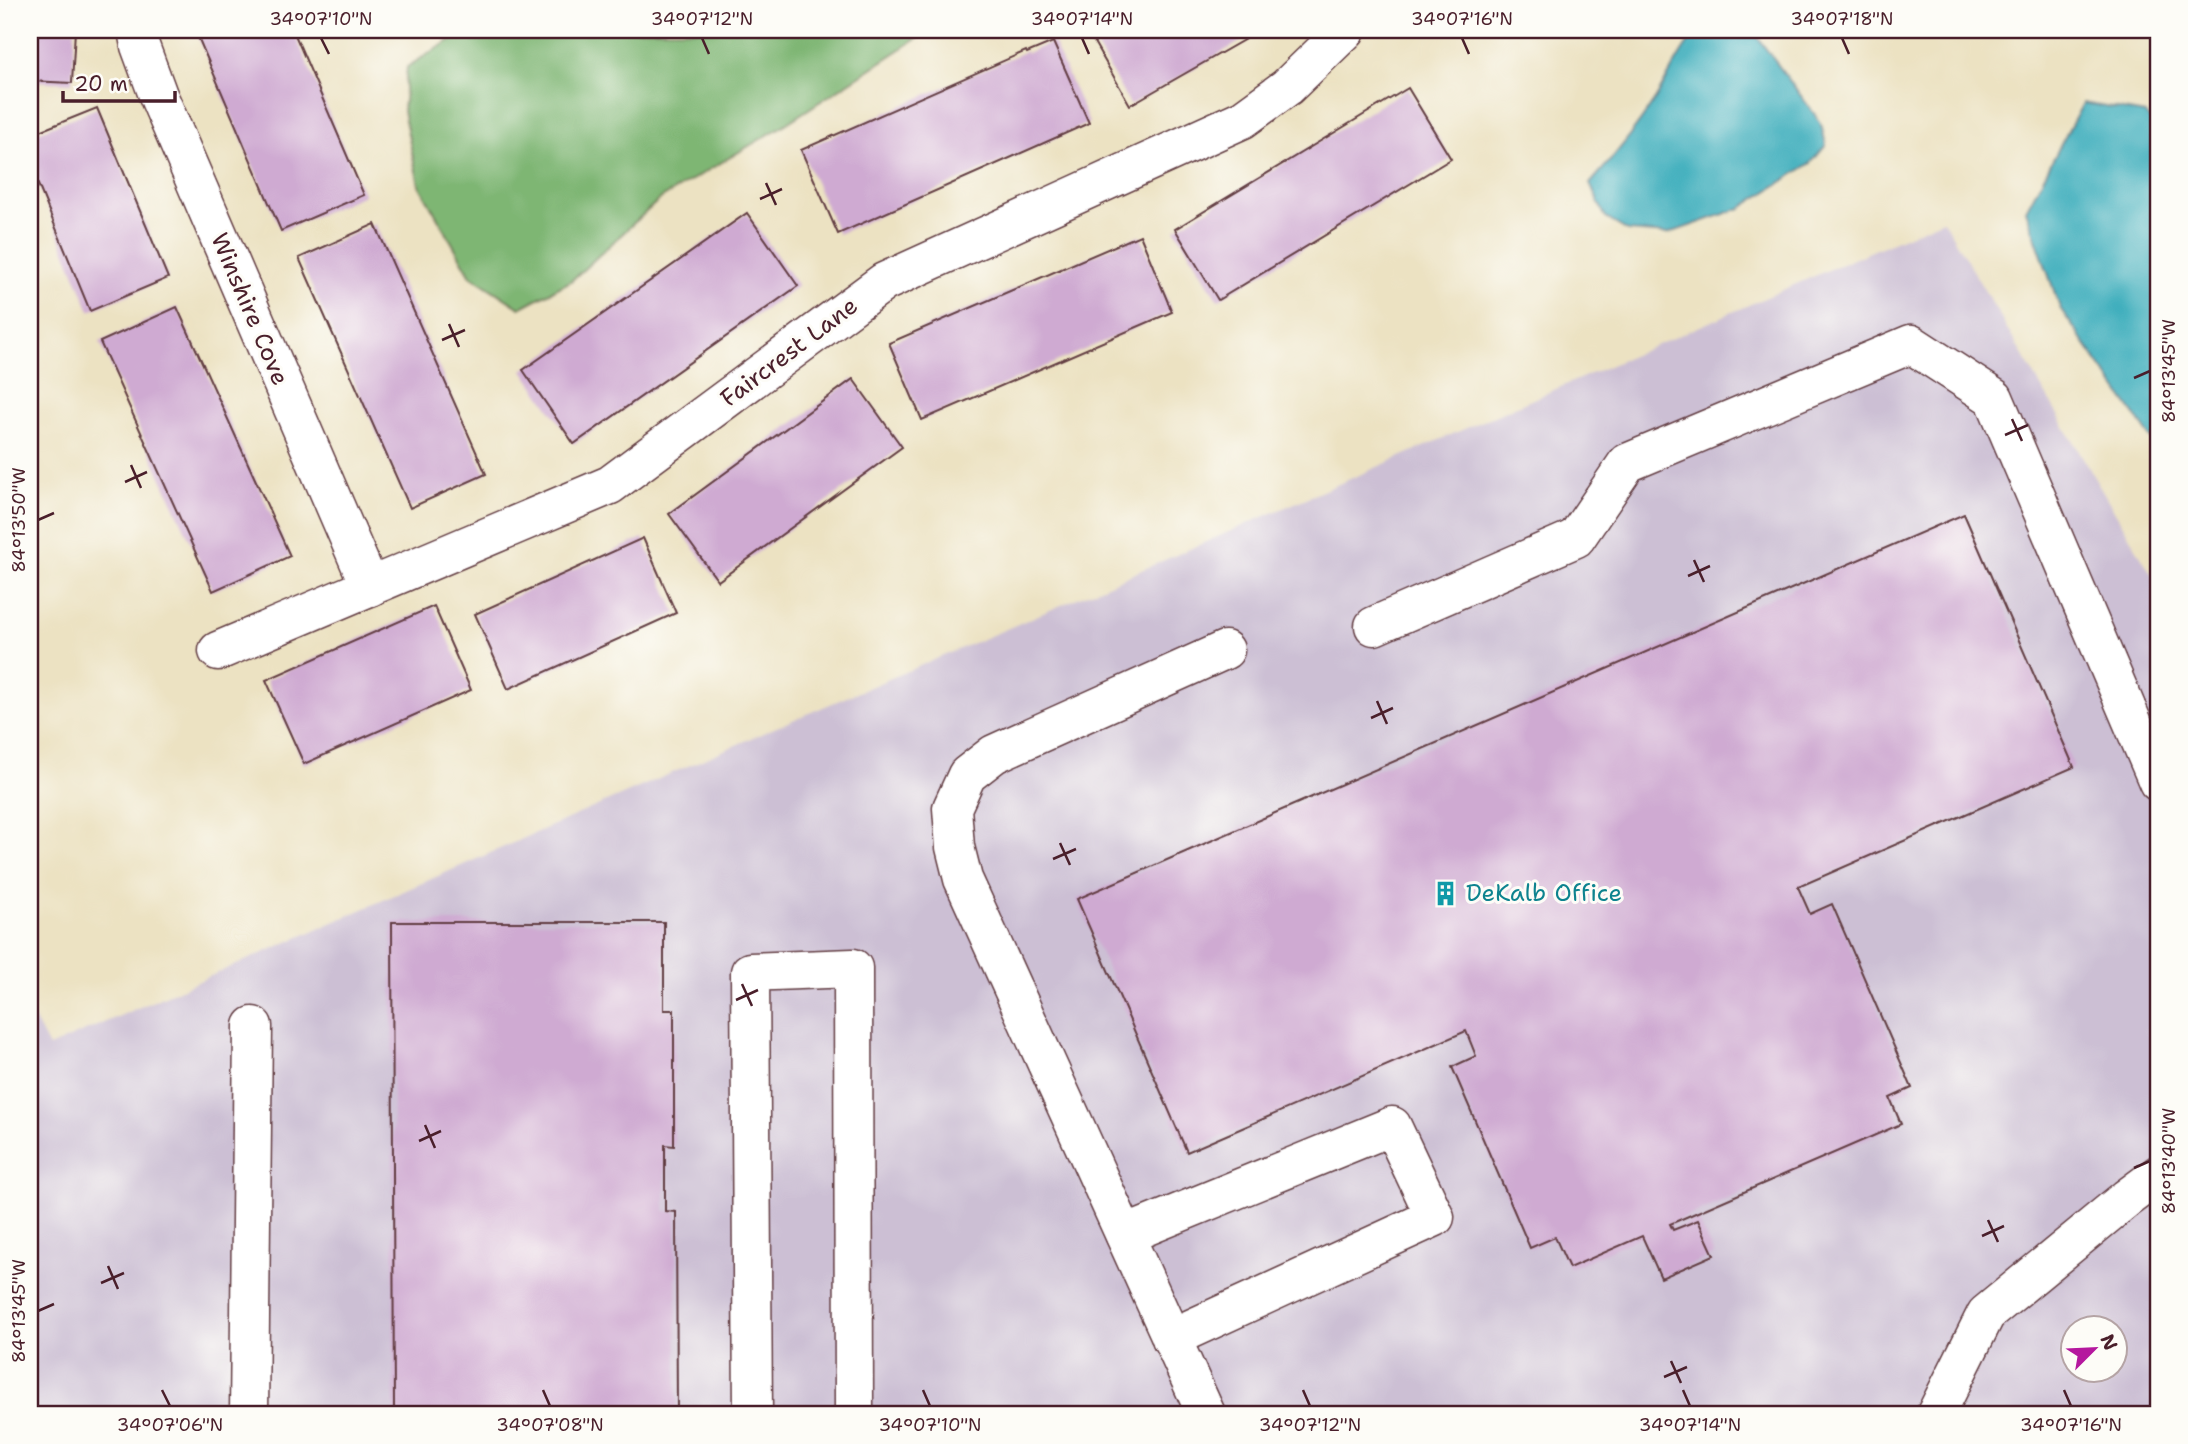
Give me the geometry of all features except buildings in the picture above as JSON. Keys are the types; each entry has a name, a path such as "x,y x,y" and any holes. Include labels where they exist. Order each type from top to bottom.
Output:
{"street":[{"name":"Winshire Cove","path":"137,30 139,46 158,95 370,587"},
{"name":"Faircrest Lane","path":"218,651 610,485 884,282 1243,119 1287,87 1346,30"},
{"path":"1374,626 1576,538 1627,463 1911,344 1994,398 2158,782"},
{"path":"1206,1414 963,879 955,847 953,808 967,775 994,754 1224,650"},
{"path":"752,1414 750,972 853,968 854,1414"},
{"path":"249,1414 253,1026"},
{"path":"1125,1236 1392,1126 1435,1217 1171,1338"},
{"path":"1936,1414 1986,1314 2158,1175"}],"shaded area":[{"path":"1943,220 2158,585 2158,1414 30,1414 30,1011 49,1047"}],"green space":[{"path":"467,30 930,30 781,127 660,199 571,281 520,308 471,276 419,185 403,111 407,67"}],"water":[{"path":"1699,30 1752,30 1821,123 1826,145 1811,163 1741,208 1667,234 1628,231 1606,218 1590,184 1641,121 1681,53"},
{"path":"2083,103 2145,114 2158,126 2158,448 2060,308 2026,210"}],"place":[{"name":"DeKalb Office","path":"1446,893"}]}
